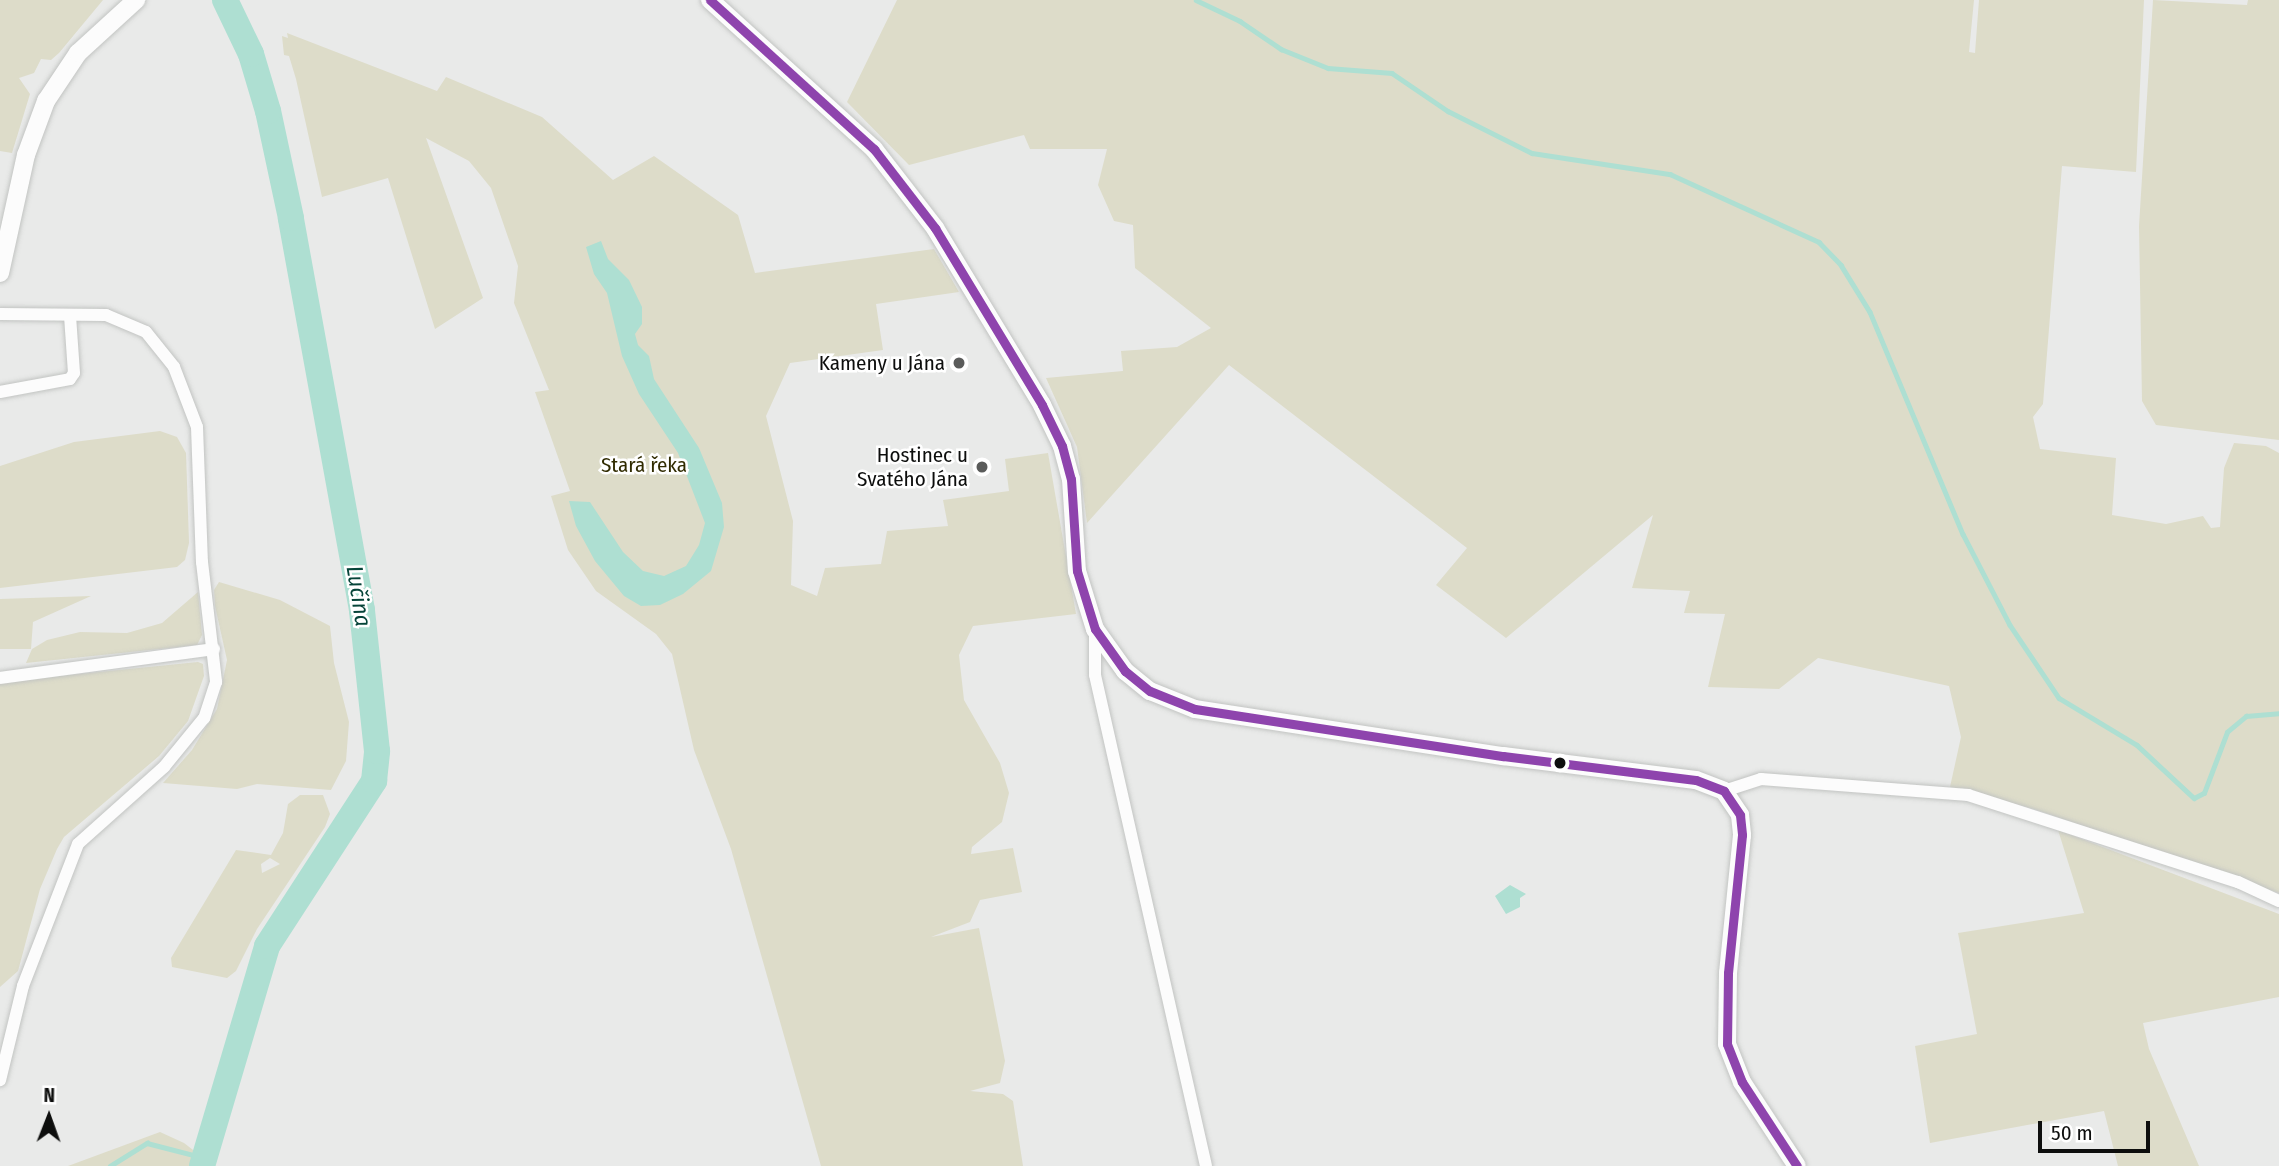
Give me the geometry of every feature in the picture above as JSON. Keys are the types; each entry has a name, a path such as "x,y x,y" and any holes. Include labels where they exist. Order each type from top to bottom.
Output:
{"street":[{"path":"710,0 874,149 935,228 1042,405 1062,446 1071,479 1077,571 1095,629 1095,675 1206,1166"},
{"path":"0,273 26,155 46,101 78,53 129,6"},
{"path":"0,314 106,315 146,332 174,367 189,396 197,427 202,562 216,682 204,718 164,767 78,844 67,866 23,986 0,1080"},
{"path":"0,393 70,379 74,373 70,316"},
{"path":"1095,629 1125,671 1150,691 1179,705 1516,758 1696,780 1724,791 1740,815 1742,835 1728,973 1727,1044 1742,1082 1797,1166"},
{"path":"0,677 214,649"},
{"path":"1724,791 1761,779 1968,795 2238,882 2279,901"}],"green space":[{"path":"0,0 103,0 59,53 51,60 41,59 34,73 19,78 30,94 12,153 0,151"},
{"path":"897,0 1974,0 1969,52 1975,53 1979,0 2144,0 2136,172 2062,166 2043,404 2033,417 2040,449 2116,458 2112,515 2166,524 2203,516 2211,528 2220,527 2224,468 2234,443 2266,446 2279,453 2279,893 2034,809 1950,787 1961,737 1949,686 1818,658 1779,689 1708,687 1725,614 1684,613 1690,591 1632,588 1653,515 1506,638 1436,585 1467,548 1229,365 1087,523 1077,447 1046,378 1123,371 1121,351 1177,347 1211,328 1135,268 1133,225 1114,221 1098,185 1107,149 1030,149 1024,135 909,165 847,102"},
{"path":"2153,0 2247,5 2248,0 2279,0 2279,440 2156,425 2142,401 2139,226"},
{"name":"Stará řeka","path":"287,33 437,91 446,77 542,117 613,180 654,156 738,215 755,273 934,249 959,292 876,304 883,350 790,363 766,416 793,521 791,585 817,596 825,568 881,564 887,531 948,526 943,500 1009,491 1005,459 1048,453 1076,614 973,626 959,655 964,700 1000,763 1009,793 1002,822 972,847 971,854 1013,848 1022,892 980,900 970,922 931,937 979,928 1005,1061 1000,1083 970,1091 1003,1094 1013,1101 1023,1166 821,1166 731,849 694,750 672,654 656,634 596,591 568,550 551,496 570,491 535,392 549,390 514,303 518,266 491,188 469,161 426,138 483,298 435,329 388,178 322,197 296,79 289,56 284,55 282,36 288,38"},
{"path":"160,431 177,437 186,453 189,543 185,560 177,567 0,588 0,466 74,442"},
{"path":"219,582 280,600 330,626 334,663 349,722 346,761 331,790 257,784 237,789 163,783 192,750 217,709 227,660 215,606 214,590"},
{"path":"198,592 202,635 197,645 26,663 32,649 47,640 80,632 127,633 162,623"},
{"path":"91,596 33,622 31,649 0,649 0,599"},
{"path":"198,662 203,664 204,676 188,721 159,756 64,837 40,889 18,971 0,987 0,682"},
{"path":"300,795 323,795 330,814 325,827 257,929 236,971 227,978 172,967 171,958 236,850 271,855 283,833 288,804","holes":["270,858 280,864 262,873 261,864"]},
{"path":"2058,830 2279,914 2279,997 2143,1023 2149,1049 2199,1166 2118,1166 2104,1111 1930,1143 1915,1046 1977,1034 1958,933 2084,913"},
{"path":"160,1132 184,1143 214,1166 68,1166"}],"shaded area":[{"path":"601,241 608,259 629,280 642,307 642,324 635,334 638,345 649,356 654,379 699,448 722,503 724,527 711,571 683,594 660,605 641,606 624,596 595,561 576,526 569,501 590,502 623,552 643,571 664,576 686,566 699,545 705,523 678,453 639,394 622,356 607,293 594,274 586,247"},
{"path":"1510,885 1526,894 1520,898 1520,907 1506,914 1495,896"}],"waterway":[{"name":"Lučina","path":"202,1166 267,946 374,781 377,751 362,610 291,218 268,111 251,54 225,0"},
{"path":"1196,0 1240,21 1281,49 1328,68 1392,73 1448,111 1532,153 1670,174 1819,242 1841,265 1870,312 1963,534 2010,625 2059,698 2137,745 2194,798 2204,793 2227,732 2246,716 2279,713"},
{"path":"110,1166 147,1143 205,1158"}],"transit line":[{"path":"710,0 874,149 935,228 1042,405 1062,446 1071,479 1077,571 1095,629 1125,671 1150,691 1195,709 1503,756 1696,780 1724,791 1740,815 1742,835 1728,973 1727,1044 1742,1082 1797,1166"}],"place":[{"name":"Kameny u Jána","path":"959,363"},
{"name":"Hostinec u Svatého Jána","path":"982,467"}]}
